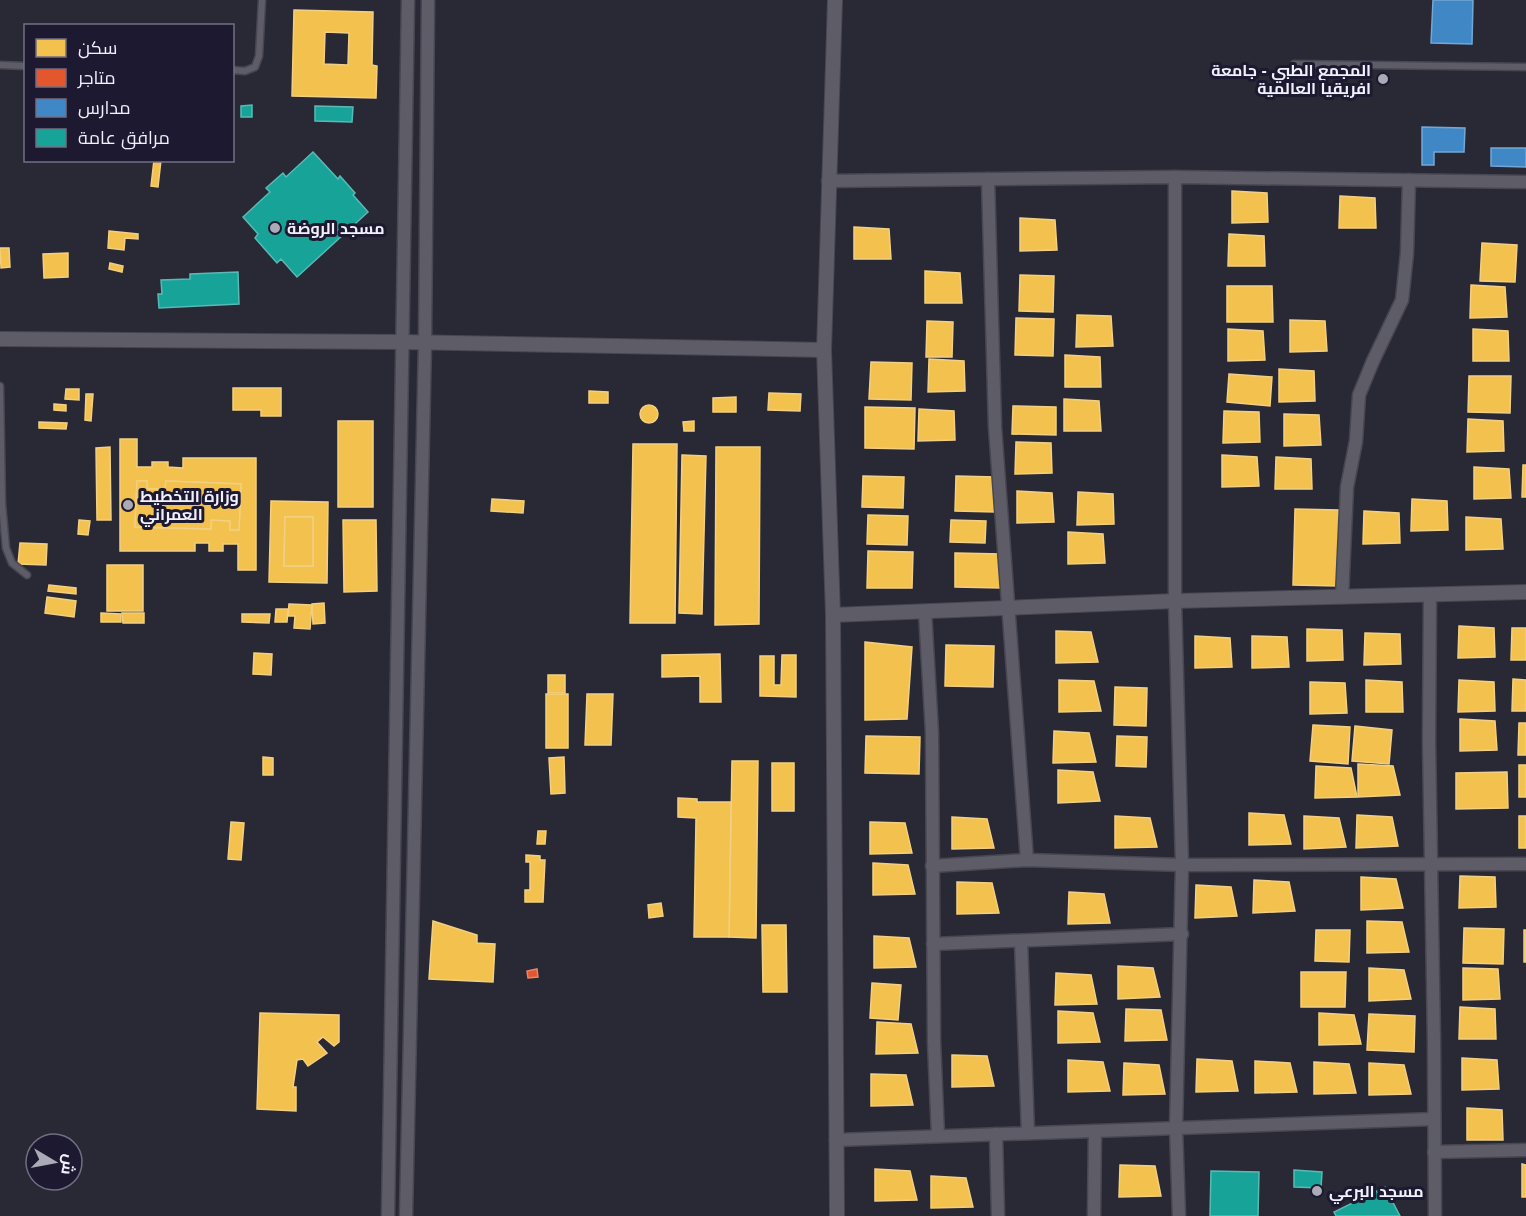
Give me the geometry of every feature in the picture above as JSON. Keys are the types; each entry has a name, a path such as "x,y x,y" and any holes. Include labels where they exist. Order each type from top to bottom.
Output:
{"street":[{"path":"388,1216 408,0"},
{"path":"406,1216 425,343 428,0"},
{"path":"835,0 824,350 833,615 837,1216"},
{"path":"828,181 1175,177 1526,182"},
{"path":"1175,177 1175,601 1182,865 1176,1128 1179,1216"},
{"path":"988,179 994,415 1027,860"},
{"path":"1342,597 1347,487 1356,441 1359,395 1402,300 1407,253 1409,180"},
{"path":"0,339 402,342 824,350"},
{"path":"833,615 1175,601 1526,592"},
{"path":"1430,595 1429,741 1435,1216"},
{"path":"925,611 932,733 933,944 938,1136"},
{"path":"932,866 1027,860 1182,865 1526,864"},
{"path":"933,944 1182,934"},
{"path":"1022,941 1028,1133"},
{"path":"836,1140 1434,1119"},
{"path":"1094,1216 1095,1131"},
{"path":"996,1134 998,1216"},
{"path":"1434,1152 1526,1150"}],"lane":[{"path":"234,70 245,71 255,67 259,56 262,0"},
{"path":"1294,64 1526,67"},
{"path":"0,65 24,66"},
{"path":"0,386 2,503 6,548 12,563 27,575"}],"building: سكن":[{"path":"294,10 373,12 372,65 377,66 376,98 292,96","holes":["325,32 349,33 348,65 324,64"]},
{"path":"154,162 161,162 158,187 151,186"},
{"path":"1232,191 1267,193 1268,222 1232,223"},
{"path":"1340,196 1375,198 1376,228 1339,228"},
{"path":"1020,218 1055,220 1057,250 1020,251"},
{"path":"854,227 889,229 891,259 854,259"},
{"path":"109,231 138,234 138,239 125,238 124,250 108,248"},
{"path":"1229,234 1264,236 1265,266 1228,266"},
{"path":"1482,243 1517,245 1515,282 1480,281"},
{"path":"0,248 9,248 10,267 1,268"},
{"path":"68,253 68,277 44,278 43,254"},
{"path":"110,263 123,266 122,272 109,269"},
{"path":"925,271 960,273 962,303 925,303"},
{"path":"1020,275 1054,276 1053,312 1019,311"},
{"path":"1471,285 1505,287 1507,317 1470,318"},
{"path":"1227,286 1272,286 1273,322 1227,322"},
{"path":"1077,315 1111,316 1113,346 1076,347"},
{"path":"1016,318 1054,319 1053,356 1015,355"},
{"path":"1290,320 1325,321 1327,351 1290,352"},
{"path":"927,321 953,322 952,357 926,357"},
{"path":"1228,329 1263,331 1265,360 1228,361"},
{"path":"1473,329 1508,331 1509,361 1473,361"},
{"path":"1065,355 1100,357 1101,387 1065,387"},
{"path":"929,359 964,361 965,391 928,392"},
{"path":"871,362 912,363 911,400 869,399"},
{"path":"1279,369 1314,371 1315,401 1279,402"},
{"path":"1229,374 1272,377 1270,406 1227,402"},
{"path":"1469,376 1511,376 1510,413 1468,412"},
{"path":"233,388 281,388 281,416 261,416 261,410 233,410"},
{"path":"66,389 79,389 79,400 65,399"},
{"path":"589,391 608,392 608,403 589,403"},
{"path":"769,393 801,394 800,411 768,410"},
{"path":"86,394 93,394 91,421 85,420"},
{"path":"736,397 736,412 713,412 713,398"},
{"path":"1064,399 1099,401 1101,431 1064,431"},
{"path":"54,404 66,405 66,411 54,410"},
{"path":"645,405 653,405 658,410 656,421 645,423 640,418 640,410"},
{"path":"1013,406 1056,407 1056,435 1012,434"},
{"path":"865,407 915,408 914,449 865,448"},
{"path":"919,409 954,411 955,440 918,441"},
{"path":"1224,411 1259,412 1260,442 1223,443"},
{"path":"1284,414 1319,415 1321,445 1284,446"},
{"path":"1468,419 1503,421 1504,451 1467,452"},
{"path":"338,421 373,421 373,507 338,507"},
{"path":"694,421 694,431 684,431 683,422"},
{"path":"39,422 67,423 66,429 39,428"},
{"name":"وزارة التخطيط العمراني","path":"120,439 137,439 137,467 152,467 152,462 168,462 168,467 183,468 183,458 256,458 256,570 238,570 238,544 223,544 223,551 209,551 209,543 195,543 195,551 120,551","holes":["137,481 147,481 147,489 165,489 166,481 241,484 239,530 230,530 230,521 211,520 211,529 135,527"]},
{"path":"1016,442 1051,443 1052,473 1015,474"},
{"path":"633,444 677,444 675,623 630,623"},
{"path":"110,447 111,520 97,520 96,448"},
{"path":"716,447 760,447 759,624 715,625"},
{"path":"682,455 706,456 702,614 679,613"},
{"path":"1222,455 1257,457 1259,486 1222,487"},
{"path":"1276,457 1311,459 1312,489 1275,489"},
{"path":"1523,465 1526,465 1526,497 1522,497"},
{"path":"1474,467 1509,469 1511,498 1474,499"},
{"path":"863,476 904,477 903,508 862,507"},
{"path":"956,476 996,477 995,512 955,511"},
{"path":"137,481 147,481 147,489 165,489 166,481 241,484 239,530 230,530 230,521 211,520 211,529 135,527"},
{"path":"1017,491 1052,493 1054,522 1017,523"},
{"path":"1078,492 1113,494 1114,524 1077,525"},
{"path":"492,499 524,501 523,513 491,511"},
{"path":"1412,499 1447,501 1448,530 1411,531"},
{"path":"271,501 328,502 327,583 269,582","holes":["285,517 313,517 313,566 284,566"]},
{"path":"1295,509 1339,510 1337,586 1293,585"},
{"path":"1364,511 1399,513 1400,543 1363,544"},
{"path":"868,515 908,516 907,545 867,544"},
{"path":"285,517 313,517 313,566 284,566"},
{"path":"1466,517 1501,519 1503,549 1466,550"},
{"path":"79,520 90,521 88,535 78,534"},
{"path":"343,520 376,520 377,591 344,592"},
{"path":"951,520 986,521 985,543 950,542"},
{"path":"1068,532 1103,534 1105,563 1068,564"},
{"path":"20,543 47,544 46,565 18,564"},
{"path":"868,551 913,552 912,588 867,588"},
{"path":"955,553 1002,554 1001,588 955,587"},
{"path":"107,565 143,565 143,611 107,611"},
{"path":"49,585 76,588 76,594 48,591"},
{"path":"47,597 76,601 74,617 45,613"},
{"path":"324,603 325,623 313,624 312,604"},
{"path":"289,604 312,605 310,629 294,628 295,616 288,616"},
{"path":"276,609 288,609 287,622 275,622"},
{"path":"101,613 121,614 121,622 101,622"},
{"path":"122,613 144,613 144,623 123,623"},
{"path":"242,614 270,614 269,623 242,622"},
{"path":"1459,626 1494,628 1495,657 1458,658"},
{"path":"1512,628 1526,628 1526,660 1511,660"},
{"path":"1307,629 1342,630 1343,660 1307,661"},
{"path":"1056,631 1091,632 1098,662 1056,663"},
{"path":"1365,633 1400,634 1401,664 1364,665"},
{"path":"1195,636 1230,638 1232,667 1195,668"},
{"path":"1252,636 1287,637 1289,667 1252,668"},
{"path":"865,642 912,647 907,719 865,720"},
{"path":"946,645 994,646 993,687 945,686"},
{"path":"254,653 272,654 271,675 253,674"},
{"path":"720,654 721,702 700,702 700,676 662,677 662,655"},
{"path":"782,655 796,655 796,697 760,696 760,656 774,656 774,685 781,685"},
{"path":"548,675 565,675 565,693 548,693"},
{"path":"1513,679 1526,680 1526,711 1512,711"},
{"path":"1059,680 1094,681 1101,711 1059,712"},
{"path":"1366,680 1402,682 1403,712 1366,712"},
{"path":"1459,680 1494,682 1495,711 1458,712"},
{"path":"1310,682 1345,683 1347,713 1310,714"},
{"path":"1115,687 1147,688 1146,726 1114,725"},
{"path":"546,694 568,694 568,748 546,748"},
{"path":"587,694 613,694 611,745 585,745"},
{"path":"1460,719 1495,721 1497,750 1460,751"},
{"path":"1519,723 1526,723 1526,755 1518,755"},
{"path":"1313,725 1350,727 1348,764 1310,761"},
{"path":"1355,726 1392,730 1389,764 1352,761"},
{"path":"1054,731 1089,733 1096,762 1053,763"},
{"path":"866,736 920,737 919,774 865,773"},
{"path":"1117,736 1147,737 1146,767 1116,766"},
{"path":"263,757 273,758 273,775 263,775"},
{"path":"564,757 565,793 551,794 549,758"},
{"path":"732,761 758,761 756,938 729,937"},
{"path":"772,763 794,763 794,811 772,811"},
{"path":"1358,764 1393,766 1400,795 1358,797"},
{"path":"1519,765 1526,765 1526,797 1519,797"},
{"path":"1316,766 1351,768 1357,797 1315,798"},
{"path":"1058,770 1093,772 1100,801 1058,803"},
{"path":"1507,772 1508,808 1456,809 1456,773"},
{"path":"678,798 697,799 697,802 731,802 729,937 694,937 696,818 678,817"},
{"path":"1249,813 1284,815 1291,844 1249,845"},
{"path":"1357,815 1392,817 1398,846 1356,848"},
{"path":"1115,816 1150,818 1157,847 1115,848"},
{"path":"1304,816 1339,818 1346,847 1304,849"},
{"path":"1519,816 1526,816 1526,848 1519,848"},
{"path":"952,817 987,819 994,848 952,849"},
{"path":"231,822 244,823 241,860 228,859"},
{"path":"870,822 905,823 912,853 870,854"},
{"path":"538,831 546,831 545,844 537,844"},
{"path":"526,855 540,856 540,860 545,860 543,902 525,902 525,890 530,890 530,862 526,862"},
{"path":"873,863 908,865 915,894 873,895"},
{"path":"1460,876 1495,877 1496,907 1459,908"},
{"path":"1361,877 1396,879 1403,908 1361,910"},
{"path":"1254,880 1289,882 1295,911 1253,913"},
{"path":"957,882 992,883 999,913 957,914"},
{"path":"1196,885 1231,887 1237,916 1195,918"},
{"path":"1069,892 1104,894 1110,923 1068,924"},
{"path":"661,903 663,916 649,918 648,905"},
{"path":"433,921 477,935 477,943 495,944 493,982 429,979"},
{"path":"1367,921 1402,922 1409,952 1367,953"},
{"path":"762,925 786,925 787,992 763,992"},
{"path":"1464,928 1504,929 1503,964 1463,963"},
{"path":"1316,930 1350,930 1349,962 1315,961"},
{"path":"1524,930 1526,930 1526,962 1524,962"},
{"path":"874,936 909,938 916,967 874,968"},
{"path":"1118,966 1153,968 1160,997 1118,999"},
{"path":"1369,968 1404,970 1411,999 1369,1001"},
{"path":"1463,968 1498,969 1500,999 1463,1000"},
{"path":"1301,972 1346,972 1345,1007 1301,1007"},
{"path":"1056,973 1091,975 1097,1004 1055,1005"},
{"path":"872,983 901,985 898,1020 870,1018"},
{"path":"1460,1007 1495,1009 1496,1039 1459,1039"},
{"path":"1126,1009 1161,1010 1167,1040 1125,1041"},
{"path":"1058,1011 1093,1013 1100,1042 1058,1043"},
{"path":"260,1013 339,1015 339,1042 334,1046 323,1037 317,1042 327,1053 308,1066 303,1059 297,1060 293,1087 296,1087 296,1111 257,1109"},
{"path":"1319,1013 1354,1015 1361,1044 1319,1045"},
{"path":"1369,1014 1415,1016 1414,1052 1367,1050"},
{"path":"877,1022 911,1024 918,1053 876,1054"},
{"path":"952,1055 987,1056 994,1086 952,1087"},
{"path":"1462,1058 1497,1060 1499,1089 1462,1090"},
{"path":"1197,1059 1232,1061 1238,1091 1196,1092"},
{"path":"1068,1060 1103,1062 1110,1091 1068,1092"},
{"path":"1255,1061 1290,1063 1297,1092 1255,1093"},
{"path":"1314,1062 1349,1064 1356,1093 1314,1094"},
{"path":"1124,1063 1159,1065 1165,1094 1123,1095"},
{"path":"1369,1063 1404,1065 1411,1094 1369,1095"},
{"path":"871,1074 906,1075 913,1105 871,1106"},
{"path":"1467,1108 1502,1110 1503,1140 1467,1140"},
{"path":"1522,1164 1526,1165 1526,1197 1522,1197"},
{"path":"1120,1165 1155,1166 1161,1196 1119,1197"},
{"path":"875,1169 910,1171 917,1200 875,1201"},
{"path":"931,1176 966,1178 973,1207 931,1208"}],"building: متاجر":[{"path":"537,969 538,977 528,978 527,971"}],"building: مدارس":[{"path":"1433,0 1473,0 1472,44 1431,43"},
{"path":"1422,127 1465,128 1464,152 1434,152 1434,165 1422,165"},
{"path":"1491,148 1526,148 1526,167 1491,166"}],"building: مرافق عامة":[{"path":"252,105 252,117 241,117 241,106"},
{"path":"315,106 353,107 352,122 315,121"},
{"path":"313,152 338,179 340,176 368,212 297,277 281,259 277,263 255,238 258,234 243,217 270,192 266,188 283,173 286,177"},
{"path":"238,272 239,304 159,308 158,294 162,294 161,280 190,279 190,274"},
{"path":"1294,1170 1322,1172 1321,1188 1294,1187"},
{"path":"1211,1171 1259,1172 1258,1216 1210,1216"},
{"path":"1385,1187 1400,1216 1336,1216 1334,1212"}],"place":[{"name":"المجمع الطبي - جامعة افريقيا العالمية","path":"1383,79"},
{"name":"مسجد الروضة","path":"275,228"},
{"name":"وزارة التخطيط العمراني","path":"128,505"},
{"name":"مسجد البرعي","path":"1317,1191"}]}
